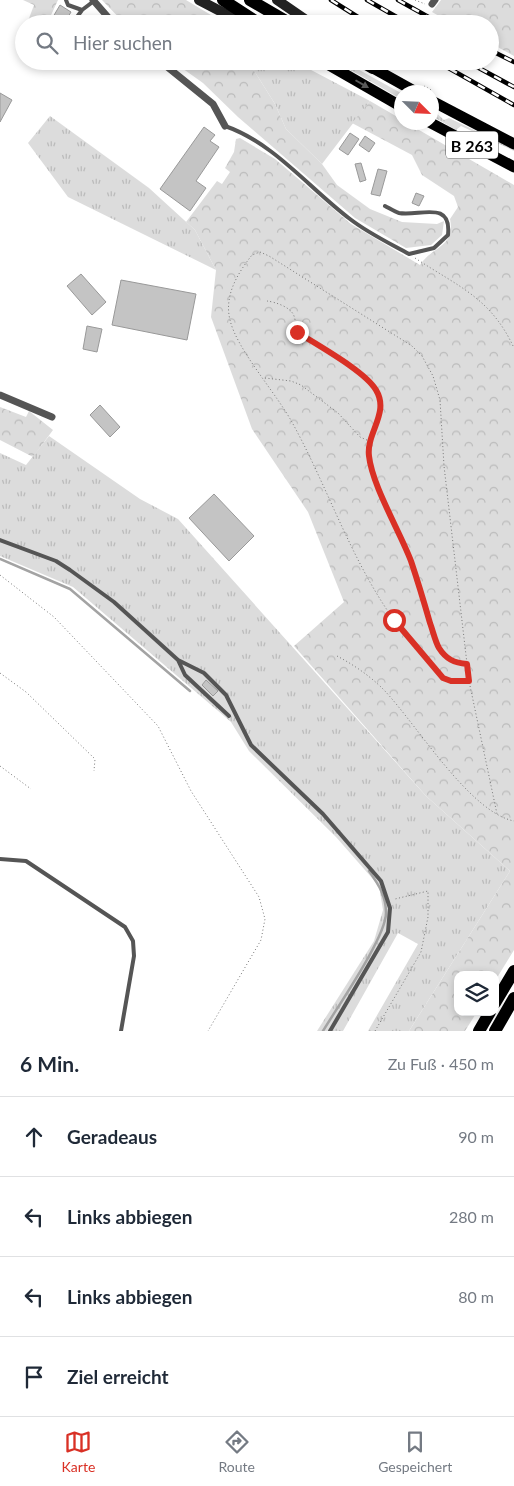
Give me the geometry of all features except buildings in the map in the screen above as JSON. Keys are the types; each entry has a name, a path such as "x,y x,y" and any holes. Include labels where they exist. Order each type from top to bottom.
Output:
{"highway":[{"path":"223,0 246,15"},
{"path":"250,0 276,15"},
{"path":"499,996 514,972"},
{"path":"495,1031 514,998"},
{"path":"478,1031 487,1016"}],"main road":[{"path":"199,0 228,15"},
{"path":"277,0 299,15"},
{"path":"338,70 394,102"},
{"path":"378,70 404,85"},
{"name":"B 263","path":"439,105 514,144"},
{"name":"B 263","path":"439,127 514,167"}],"street":[{"path":"93,0 106,15"},
{"path":"171,70 213,104 225,126"},
{"path":"0,395 52,416"}],"lane":[{"path":"66,0 68,5 74,9 82,10"},
{"path":"78,15 93,0"},
{"path":"225,126 240,131 260,144 350,220 409,254 428,250 444,241 448,235 447,222 439,214 423,210 398,213 385,206"},
{"path":"0,540 56,561 70,570 114,602 178,660 204,673 226,695 251,745 346,840 378,876 389,901 390,924 385,939 330,1031"},
{"path":"178,660 185,674 229,716"},
{"path":"0,859 26,861 126,927 133,940 134,956 121,1031"}],"path":[{"path":"414,0 422,4 433,2"},
{"path":"469,681 451,681 443,678 394,620 371,583 294,424 237,338 230,321 228,303 231,289 252,255 260,252 412,346 422,356 433,376 440,400 444,466 469,681 497,814"},
{"path":"409,254 462,287 490,308 505,329 514,348"},
{"path":"267,301 275,302 291,311 297,332 365,377 376,390 381,406 378,421 369,442 368,455 372,471 411,562 438,646 447,658 457,663 467,664"},
{"path":"265,378 291,381 301,385 341,417 360,437 369,442"},
{"path":"0,575 54,617 158,726 191,791 259,898 264,919 260,940 208,1031"},
{"path":"337,656 356,666 382,688 446,767 484,806 504,819 514,821"},
{"path":"0,673 26,692 95,759 94,771"},
{"path":"0,766 31,789"},
{"path":"375,1031 421,952 428,917 428,891 389,901"}],"green space":[{"path":"23,0 58,0 51,15 30,15 34,5"},
{"path":"102,0 186,0 211,15 116,15"},
{"path":"441,0 514,0 514,56 499,48 499,15 437,15 432,12"},
{"path":"185,70 254,70 275,104 286,129 322,164 337,185 370,209 402,222 437,224 444,221 442,235 431,245 406,248 355,218 238,117 203,83"},
{"path":"254,70 311,70 370,101 322,164 286,129 275,104"},
{"path":"351,70 359,70 394,89 394,95"},
{"path":"370,101 394,115 394,130 419,130 514,185 514,950 499,974 499,971 454,971 454,1016 474,1016 465,1031 409,1031 510,871 426,796 294,646 344,602 308,512 252,429 211,317 216,270 195,230 186,222 217,181 222,184 230,172 225,168 234,152 236,139 240,138 275,159 351,224 420,265 450,235 450,219 458,207 454,196 422,175 412,155 352,123"},
{"path":"439,115 444,120 449,118 514,149 514,151 461,126 456,130 439,120"},
{"path":"50,116 149,188 195,230 216,270 68,197 28,143"},
{"path":"0,407 26,417 29,411 53,430 33,457 0,440"},
{"path":"49,436 140,499 178,519 426,796 510,871 409,1031 368,1031 418,944 398,933 343,1031 317,1031 374,941 383,910 379,886 336,837 249,751 231,722 73,587 0,556 0,453 26,465"}],"waterway":[{"path":"0,559 70,589 190,691"},
{"path":"323,1031 370,954 384,924 386,913 385,901 369,871"}],"railway":[{"path":"331,0 355,15"},
{"path":"367,0 393,15"},
{"path":"398,0 425,15"},
{"path":"499,54 514,62"},
{"path":"452,70 514,105"},
{"path":"483,70 514,87"}],"route":[{"path":"297,332 365,377 376,390 381,406 378,421 369,442 368,455 372,471 411,562 438,646 447,658 457,663 467,664 469,681 451,681 443,678 394,620"}]}
